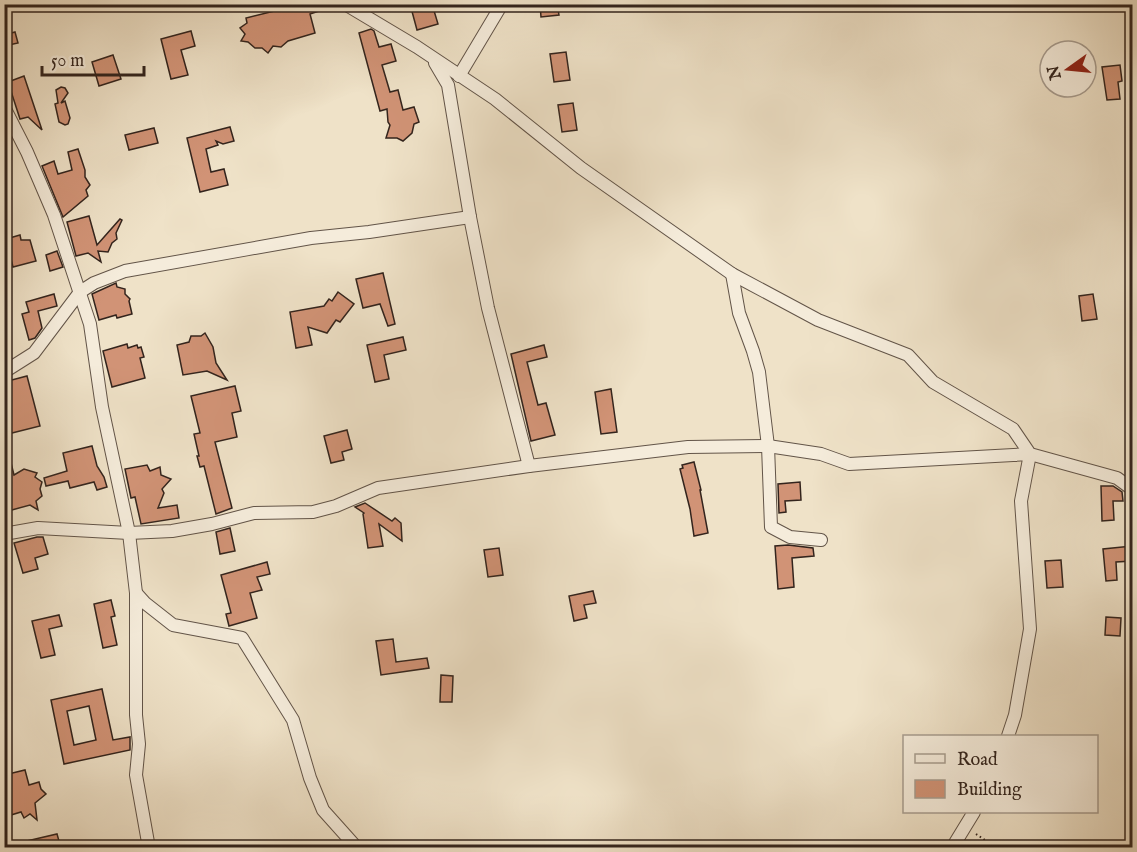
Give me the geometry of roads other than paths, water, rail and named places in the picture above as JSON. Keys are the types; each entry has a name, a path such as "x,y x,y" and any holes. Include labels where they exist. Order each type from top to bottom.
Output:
{"street":[{"path":"345,4 417,47 495,99 581,168 732,274 818,320 908,355 933,382 1013,429 1030,454 1021,501 1030,629 1015,715 1008,735"},
{"path":"459,76 502,4"},
{"path":"433,59 447,85 488,308 529,466"},
{"path":"4,107 27,152 54,215 90,324 102,407 129,533 136,593 136,715 139,744 136,775 150,848"},
{"path":"4,372 34,353 80,292 94,283 125,271 311,238 470,217"},
{"path":"732,274 739,313 759,372 768,446 771,527 790,537 821,540"},
{"path":"4,534 38,528 129,533 172,531 254,513 313,512 336,506 378,488 529,466 688,447 768,446 821,454 849,464 1030,454 1117,478 1132,489"},
{"path":"136,593 173,625 242,638 293,720 309,778 323,810 357,848"},
{"path":"952,848 973,813"}]}
